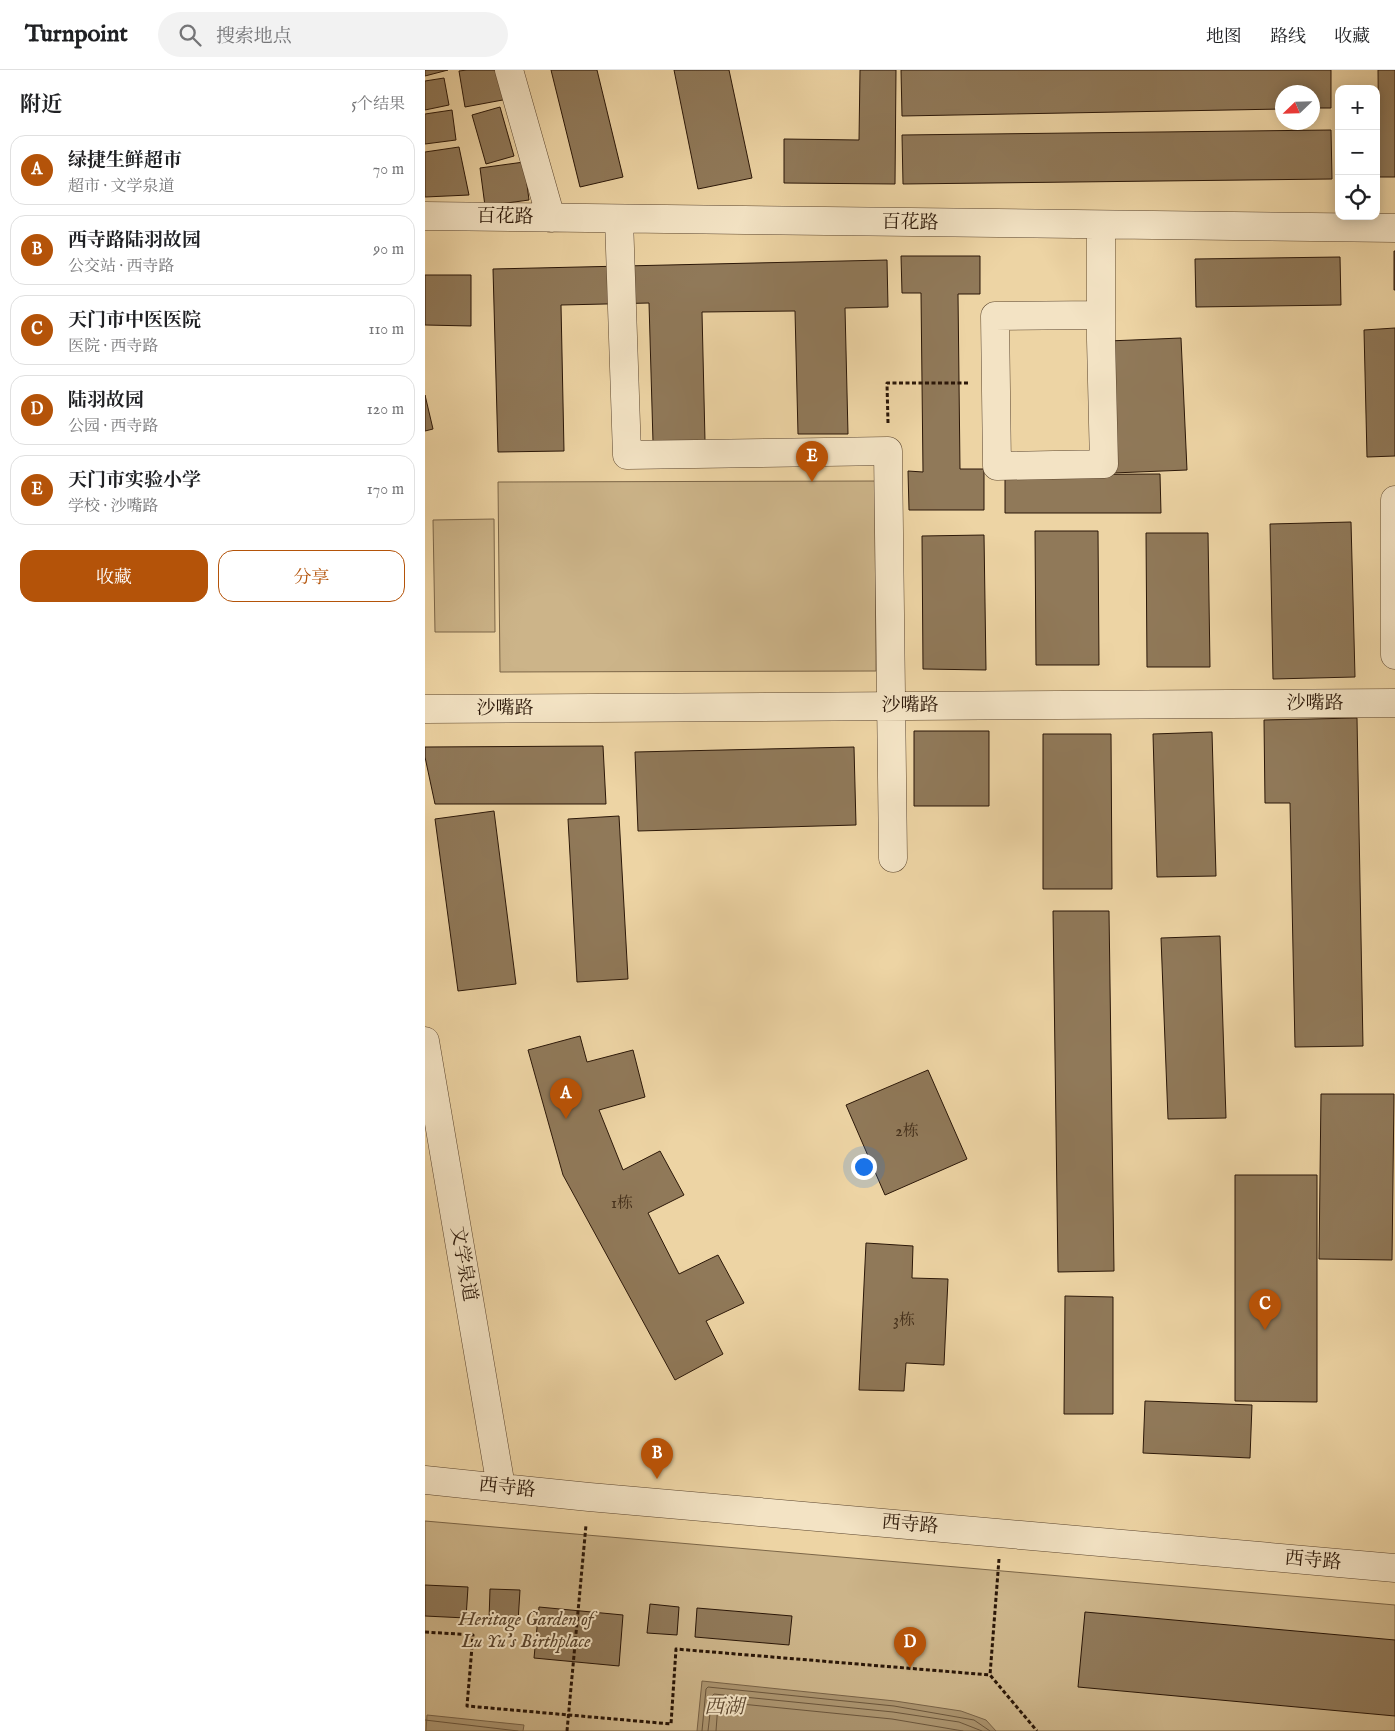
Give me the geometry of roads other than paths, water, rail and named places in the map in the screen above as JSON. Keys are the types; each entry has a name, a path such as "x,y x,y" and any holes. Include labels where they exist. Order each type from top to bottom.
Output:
{"street":[{"path":"509,70 551,218"},
{"name":"百花路","path":"425,216 1101,226 1395,228"},
{"path":"619,219 627,455 888,451 893,858"},
{"path":"1101,226 1104,464 997,466 995,316 1101,315"},
{"path":"1395,500 1395,655"},
{"name":"沙嘴路","path":"425,709 1395,703"},
{"name":"文学泉道","path":"425,1041 501,1487"},
{"name":"西寺路","path":"425,1480 589,1497 1395,1568"}],"water":[{"name":"西湖","path":"702,1681 895,1701 961,1711 986,1720 996,1731 697,1731"},
{"path":"427,1715 524,1725 523,1731 426,1731"}],"place":[{"name":"天门市实验小学","path":"812,482"},
{"name":"绿捷生鲜超市","path":"566,1119"},
{"name":"天门市中医医院","path":"1265,1330"},
{"name":"西寺路陆羽故园","path":"657,1479"},
{"name":"陆羽故园","path":"910,1668"}],"park label":[{"name":"Heritage Garden of Lu Yu’s Birthplace","path":"526,1631"}]}
